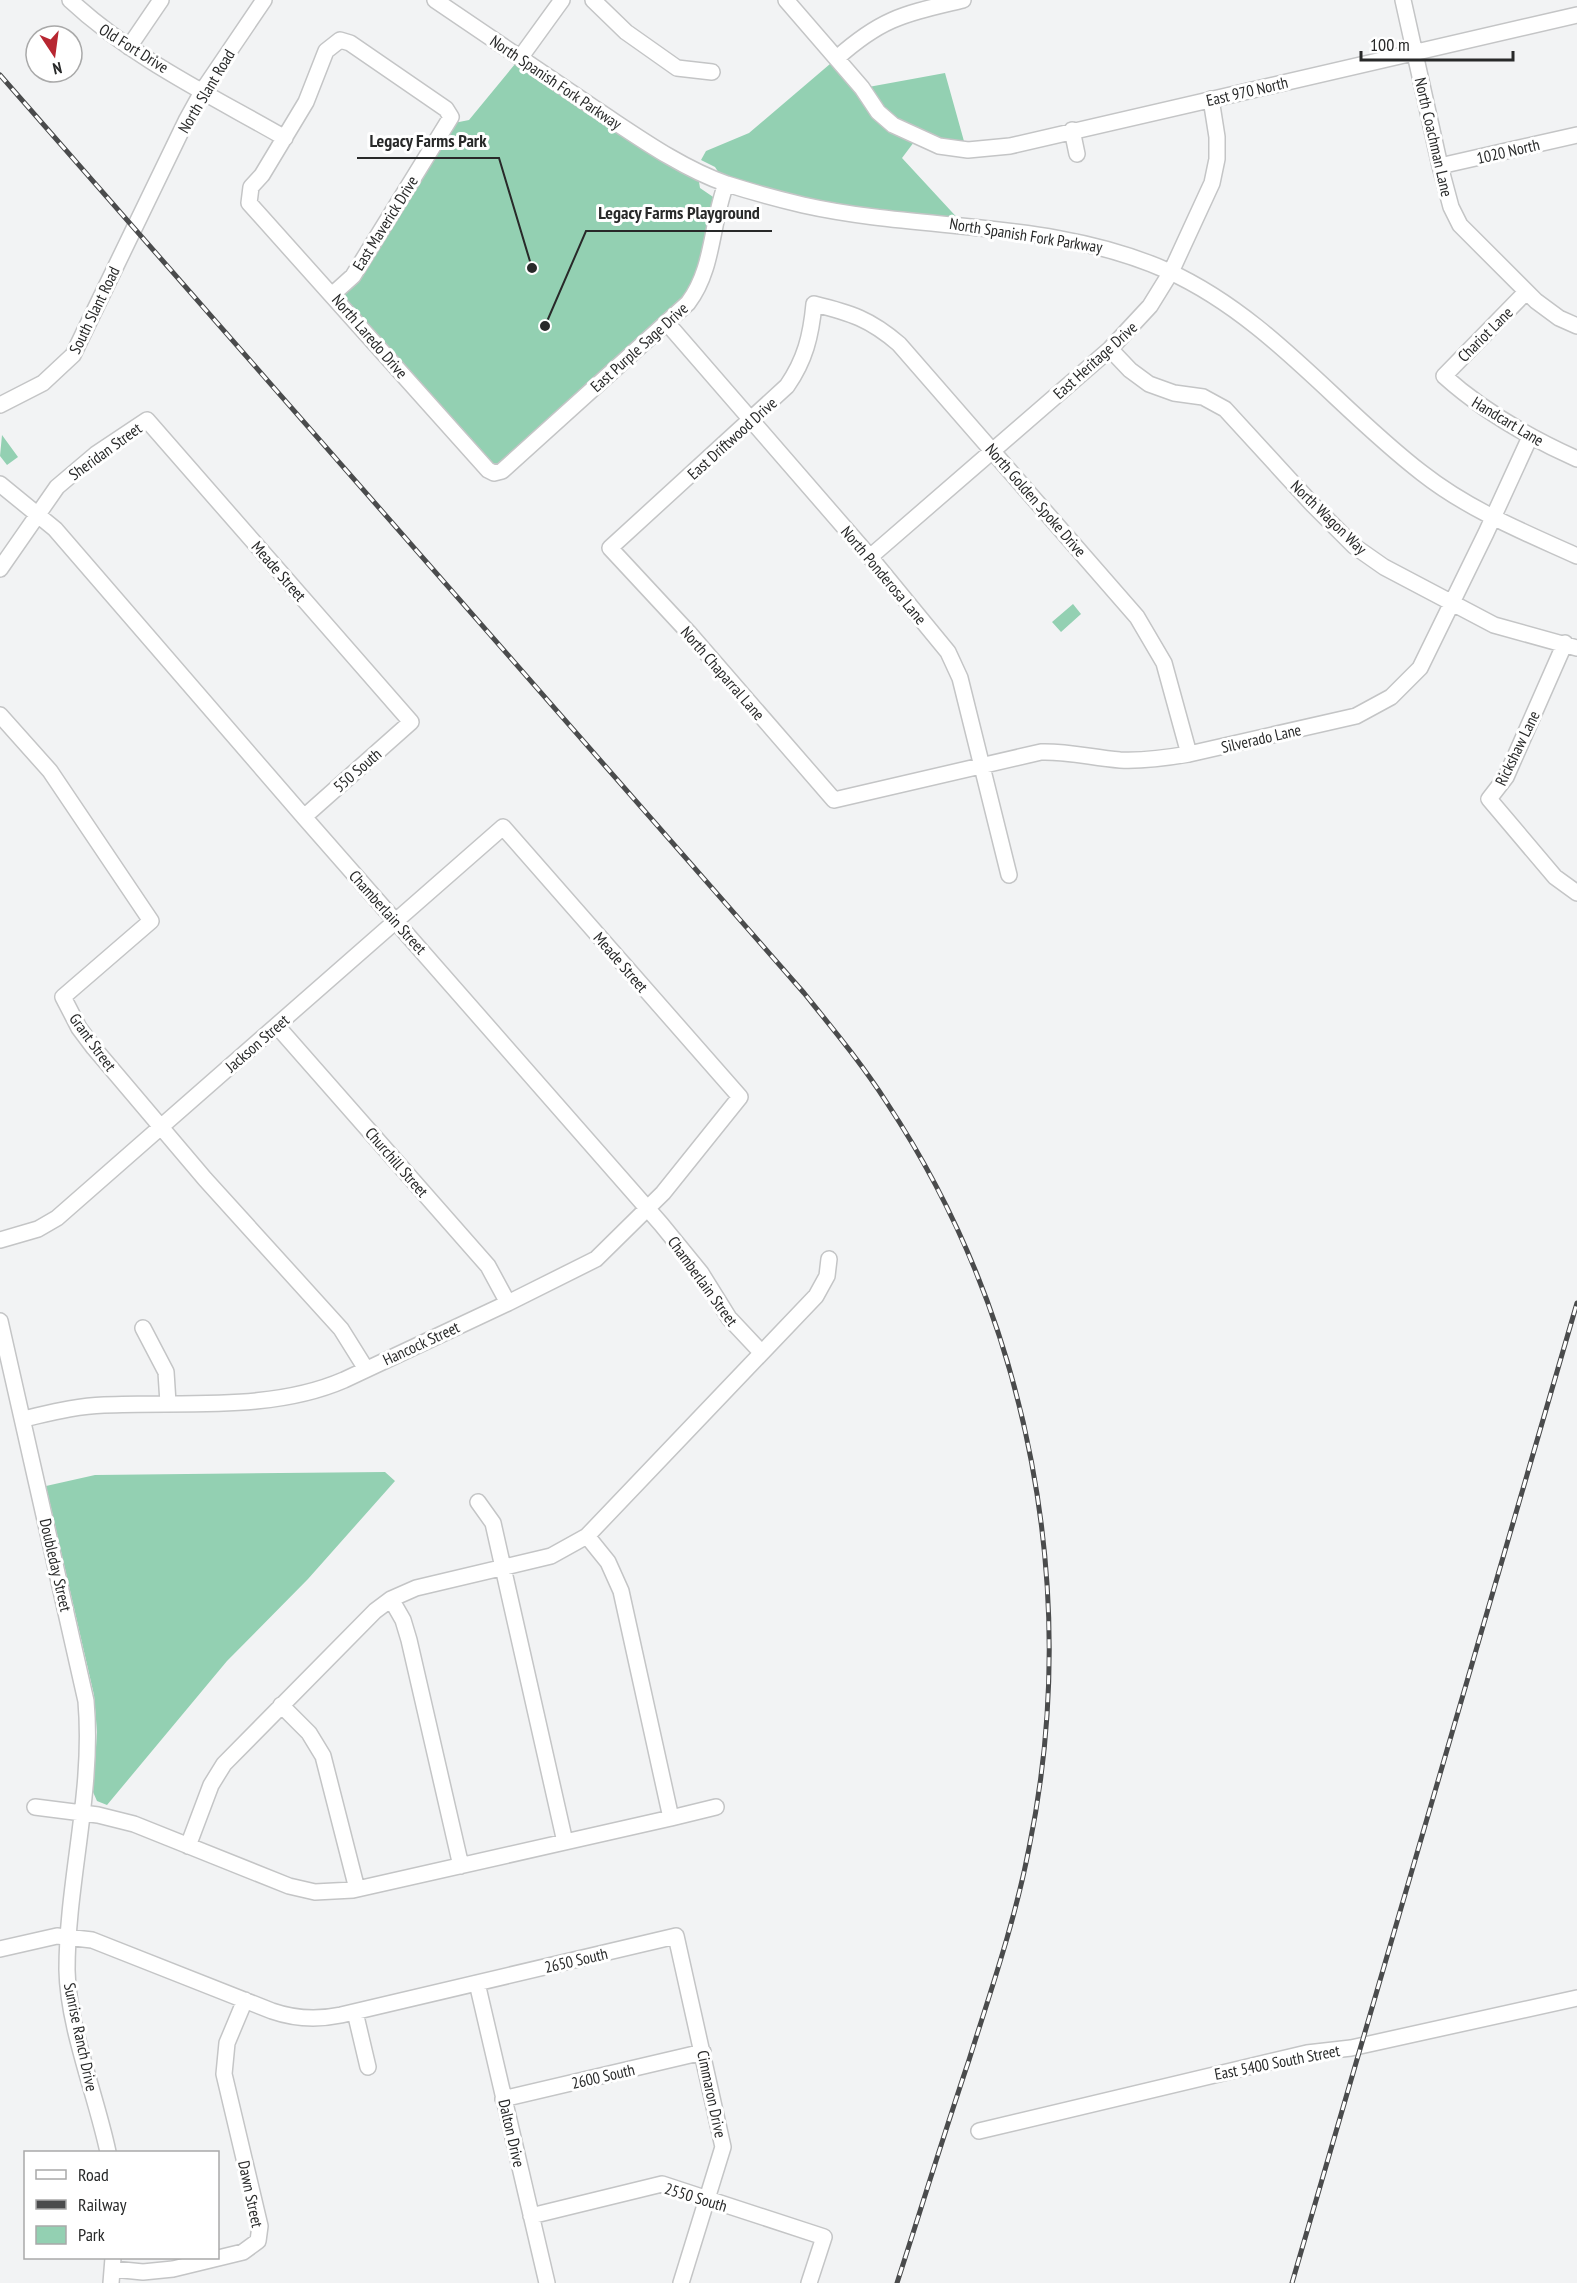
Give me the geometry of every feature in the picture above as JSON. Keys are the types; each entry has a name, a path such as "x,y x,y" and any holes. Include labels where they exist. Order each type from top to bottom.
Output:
{"street":[{"name":"Old Fort Drive","path":"70,0 94,23 129,47 285,138"},
{"path":"129,47 161,0"},
{"name":"North Slant Road","path":"155,185 203,90 264,0"},
{"name":"North Spanish Fork Parkway","path":"435,0 636,136 679,161 726,184 831,211 1036,233 1114,249 1170,272 1248,319 1284,347 1382,440 1423,474 1461,501 1577,556"},
{"path":"520,58 562,0"},
{"path":"593,0 626,32 676,68 712,72"},
{"name":"East 970 North","path":"786,0 876,104 884,107 902,127 917,138 939,146 980,150 1010,146 1577,15"},
{"path":"837,58 863,36 894,17 963,0"},
{"name":"North Coachman Lane","path":"1402,0 1440,166 1451,207 1460,225 1526,292 1548,310 1577,326"},
{"name":"East Maverick Drive","path":"285,138 306,102 326,51 332,43 340,40 350,43 446,109 451,117 357,270 333,294"},
{"name":"East Heritage Drive","path":"870,557 1110,349 1150,306 1170,272 1212,183 1217,159 1217,136 1211,99"},
{"path":"1072,130 1077,154"},
{"name":"1020 North","path":"1440,166 1577,135"},
{"name":"North Laredo Drive","path":"285,138 251,187 248,196 249,203 333,294 488,471 494,473"},
{"name":"East Purple Sage Drive","path":"494,473 502,471 667,323 700,288 706,273 714,222 726,184"},
{"name":"South Slant Road","path":"0,405 43,383 73,355 155,185"},
{"name":"Chariot Lane","path":"1444,376 1526,292"},
{"name":"East Driftwood Drive","path":"610,548 774,400 798,369 812,332 814,304"},
{"name":"North Golden Spoke Drive","path":"814,304 850,313 875,324 898,344 1137,617 1153,640 1171,682 1189,754"},
{"name":"North Ponderosa Lane","path":"667,323 870,557 948,652 960,678 1009,875"},
{"name":"North Wagon Way","path":"1110,349 1130,370 1149,384 1174,393 1203,397 1225,409 1354,546 1384,567 1494,625 1571,646"},
{"name":"Handcart Lane","path":"1444,376 1491,414 1530,437 1577,459"},
{"name":"Sheridan Street","path":"0,569 57,487 75,471 147,420"},
{"name":"Meade Street","path":"147,420 411,722"},
{"name":"Silverado Lane","path":"834,800 1041,752 1140,760 1189,754 1344,719 1373,709 1407,684 1420,668 1494,518 1530,437"},
{"name":"Chamberlain Street","path":"0,484 39,513 303,817 396,920 648,1209 701,1273 734,1324 761,1352"},
{"name":"North Chaparral Lane","path":"610,548 689,633 834,800"},
{"name":"Rickshaw Lane","path":"1571,646 1506,777 1489,799 1555,877 1577,893"},
{"name":"Grant Street","path":"0,715 50,771 151,921 63,997 89,1041 205,1179 341,1329 366,1369"},
{"name":"550 South","path":"303,817 411,722"},
{"name":"Meade Street","path":"503,827 740,1097"},
{"name":"Jackson Street","path":"0,1240 38,1229 57,1218 503,827"},
{"name":"Churchill Street","path":"277,1026 488,1266 508,1304"},
{"name":"Hancock Street","path":"23,1419 86,1406 263,1400 299,1396 326,1388 508,1304 596,1259 648,1209 740,1097"},
{"path":"188,1846 218,1774 232,1755 375,1611 391,1599 416,1588 551,1556 587,1536 820,1290 827,1276 829,1258"},
{"name":"Doubleday Street","path":"0,1321 86,1701 88,1733 83,1812"},
{"path":"143,1329 166,1372 168,1403"},
{"path":"478,1502 493,1523 565,1842"},
{"path":"587,1536 608,1562 621,1591 672,1818"},
{"path":"391,1599 410,1640 461,1866"},
{"path":"282,1705 315,1740 327,1764 357,1889"},
{"path":"35,1807 83,1812 126,1822 289,1886 328,1892 357,1889 716,1807"},
{"name":"Sunrise Ranch Drive","path":"83,1812 69,1936 68,1988 108,2151"},
{"name":"2650 South","path":"0,1949 50,1937 69,1936 101,1942 282,2014 304,2018 329,2018 676,1936"},
{"name":"Cimmaron Drive","path":"676,1936 723,2147 681,2283"},
{"name":"Dalton Drive","path":"477,1983 547,2283"},
{"name":"East 5400 South Street","path":"979,2131 1307,2053 1351,2048 1577,1998"},
{"name":"Dawn Street","path":"219,2258 248,2251 258,2241 260,2226 224,2074 227,2043 245,2000"},
{"path":"355,2012 368,2067"},
{"name":"2600 South","path":"503,2099 703,2052"},
{"name":"2550 South","path":"531,2216 662,2184 824,2238 809,2283"},
{"name":"Dawn Street","path":"112,2270 143,2272 173,2269 215,2259"}],"green space":[{"path":"520,58 697,170 700,188 719,201 700,288 494,473 333,294 449,124 469,120"},
{"path":"837,58 863,88 945,73 967,152 917,138 902,158 963,224 869,215 726,184 715,167 701,160 706,151 749,133"},
{"path":"2,435 18,457 7,465 0,456"},
{"path":"1073,604 1081,614 1061,632 1052,622"},
{"path":"385,1472 395,1481 308,1579 227,1661 107,1805 97,1801 93,1792 97,1732 94,1695 46,1486 95,1475"}],"railway":[{"path":"0,75 804,993 887,1103 937,1187 977,1276 1009,1368 1032,1462 1045,1558 1049,1655 1044,1752 1029,1848 1010,1929 897,2283"},
{"path":"1292,2283 1577,1303"}],"place":[{"name":"Legacy Farms Park","path":"532,268"},
{"name":"Legacy Farms Playground","path":"545,326"}]}
